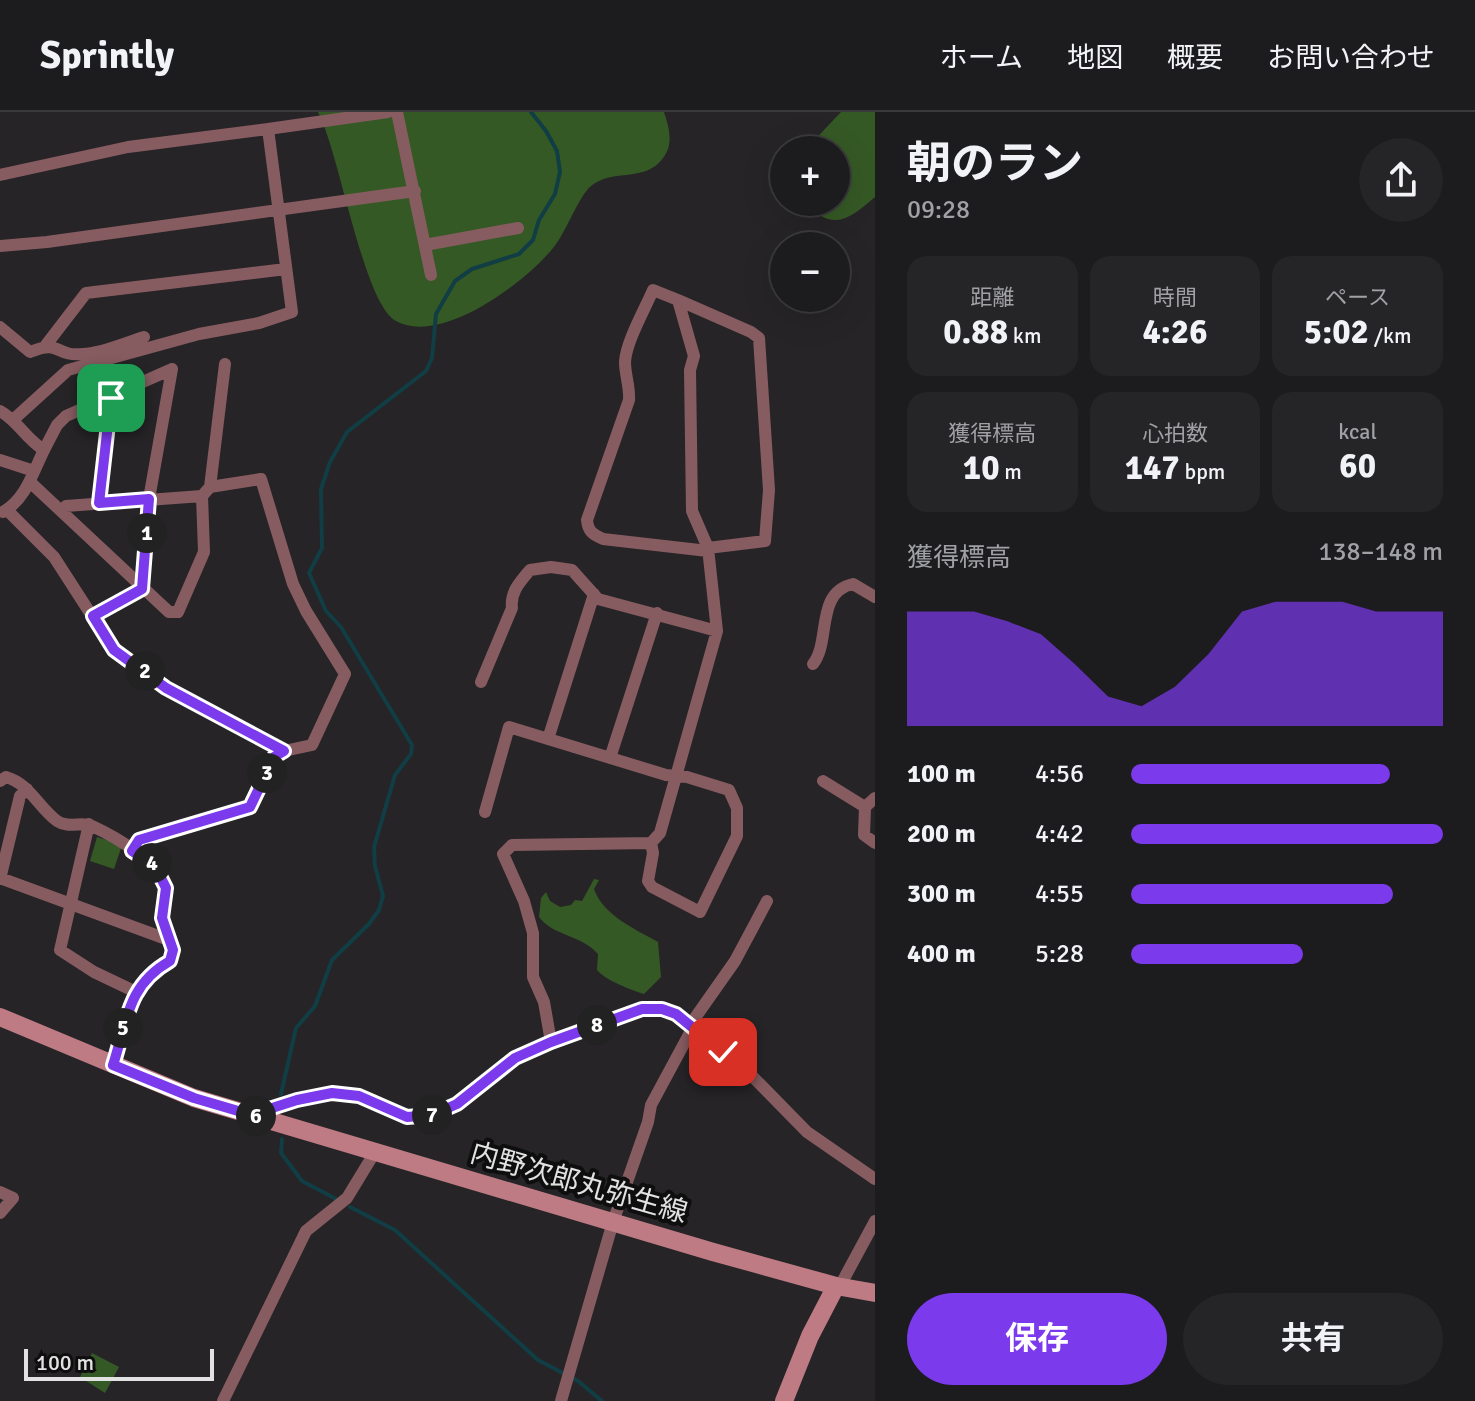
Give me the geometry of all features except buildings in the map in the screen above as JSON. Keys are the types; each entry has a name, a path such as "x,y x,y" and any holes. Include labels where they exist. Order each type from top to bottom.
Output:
{"main road":[{"name":"内野次郎丸弥生線","path":"0,1017 194,1098 613,1222 838,1286 875,1293"},
{"path":"784,1401 810,1336 838,1286"}],"street":[{"path":"14,419 68,370 292,312 278,209 273,128 276,112"},
{"path":"0,175 128,147 388,112"},
{"path":"397,112 431,275"},
{"path":"0,246 415,191"},
{"path":"425,245 518,228"},
{"path":"0,327 30,352 46,345 86,293 286,269"},
{"path":"653,290 678,300 759,338 769,490 765,541 708,550 603,539 587,528 587,520 629,400 625,362 629,348 653,290"},
{"path":"551,1042 544,1002 533,977 533,933 524,901 503,854 512,845 651,843 660,833 717,631 708,550 692,511 690,370 694,356 678,300"},
{"path":"46,345 55,346 65,354 86,354 144,337"},
{"path":"0,460 32,476 142,589 169,612 178,612 204,552 206,492 225,364"},
{"path":"142,589 149,499 172,369 66,416 57,425 32,476 4,512 54,557 114,650 166,688 284,751"},
{"path":"99,503 111,398"},
{"path":"0,411 14,419 31,442 44,450"},
{"path":"62,510 66,506 206,492 261,479 293,584 345,674 312,745 284,751 274,757 250,807 139,840 132,851"},
{"path":"481,682 512,608 511,599 516,587 530,570 551,567 572,570 598,599 717,631"},
{"path":"813,664 819,656 824,621 836,594 844,586 853,584 875,597"},
{"path":"93,616 142,589"},
{"path":"548,739 594,594"},
{"path":"610,758 657,613"},
{"path":"485,812 509,727 729,790 737,808 737,836 700,912 652,887 648,881 653,853 651,843"},
{"path":"2,777 19,781 56,820 69,826 89,824 155,866 166,888 162,918 173,950 170,961 157,969 136,992 128,1009 113,1065"},
{"path":"823,781 870,802 864,835 875,843"},
{"path":"27,789 20,796 0,878 169,940"},
{"path":"89,824 60,950 94,972 136,992"},
{"path":"561,1401 651,1105 692,1026 735,961 767,901"},
{"path":"265,1119 269,1109 332,1093 359,1096 407,1117 432,1115 457,1104 515,1058 642,1009 662,1009 676,1014 752,1076 807,1132 875,1179"},
{"path":"223,1401 306,1231 347,1198 375,1152"},
{"path":"0,1192 13,1198 0,1213"},
{"path":"838,1286 875,1221"}],"green space":[{"path":"318,112 664,112 669,141 666,153 656,166 591,186 553,248 503,293 458,318 436,325 415,326 396,321 384,309 373,287"},
{"path":"841,112 875,112 875,197 850,215 850,136 818,136"},
{"path":"821,216 849,216 833,220"},
{"path":"97,837 122,845 114,869 90,861"},
{"path":"594,879 599,880 594,889 598,898 612,914 658,942 661,977 644,994 601,974 597,970 598,954 584,943 552,928 539,917 541,898 546,892 550,901 560,907 571,905 575,900 582,901"},
{"path":"92,1353 119,1367 105,1393 80,1377"}],"waterway":[{"path":"281,1094 296,1028 315,1006 332,960 379,910 383,896 375,866 374,847 395,775 411,754 412,745 341,627 326,611 309,573 322,548 321,489 330,462 347,432 426,371 432,358 436,314 455,281 472,269 519,254 533,240 539,220 555,194 560,172 557,151 531,112"},
{"path":"282,1139 281,1153 302,1181 336,1199"},
{"path":"350,1207 395,1230 538,1360 578,1381 602,1401"}],"route":[{"path":"111,398 99,503 149,499 142,589 93,616 114,650 166,688 284,751 274,757 250,807 139,840 132,851 155,866 166,888 162,918 173,950 170,961 157,969 136,992 128,1009 113,1065 194,1098 265,1119 269,1109 332,1093 359,1096 407,1117 432,1115 457,1104 515,1058 642,1009 662,1009 676,1014 723,1052"}]}
